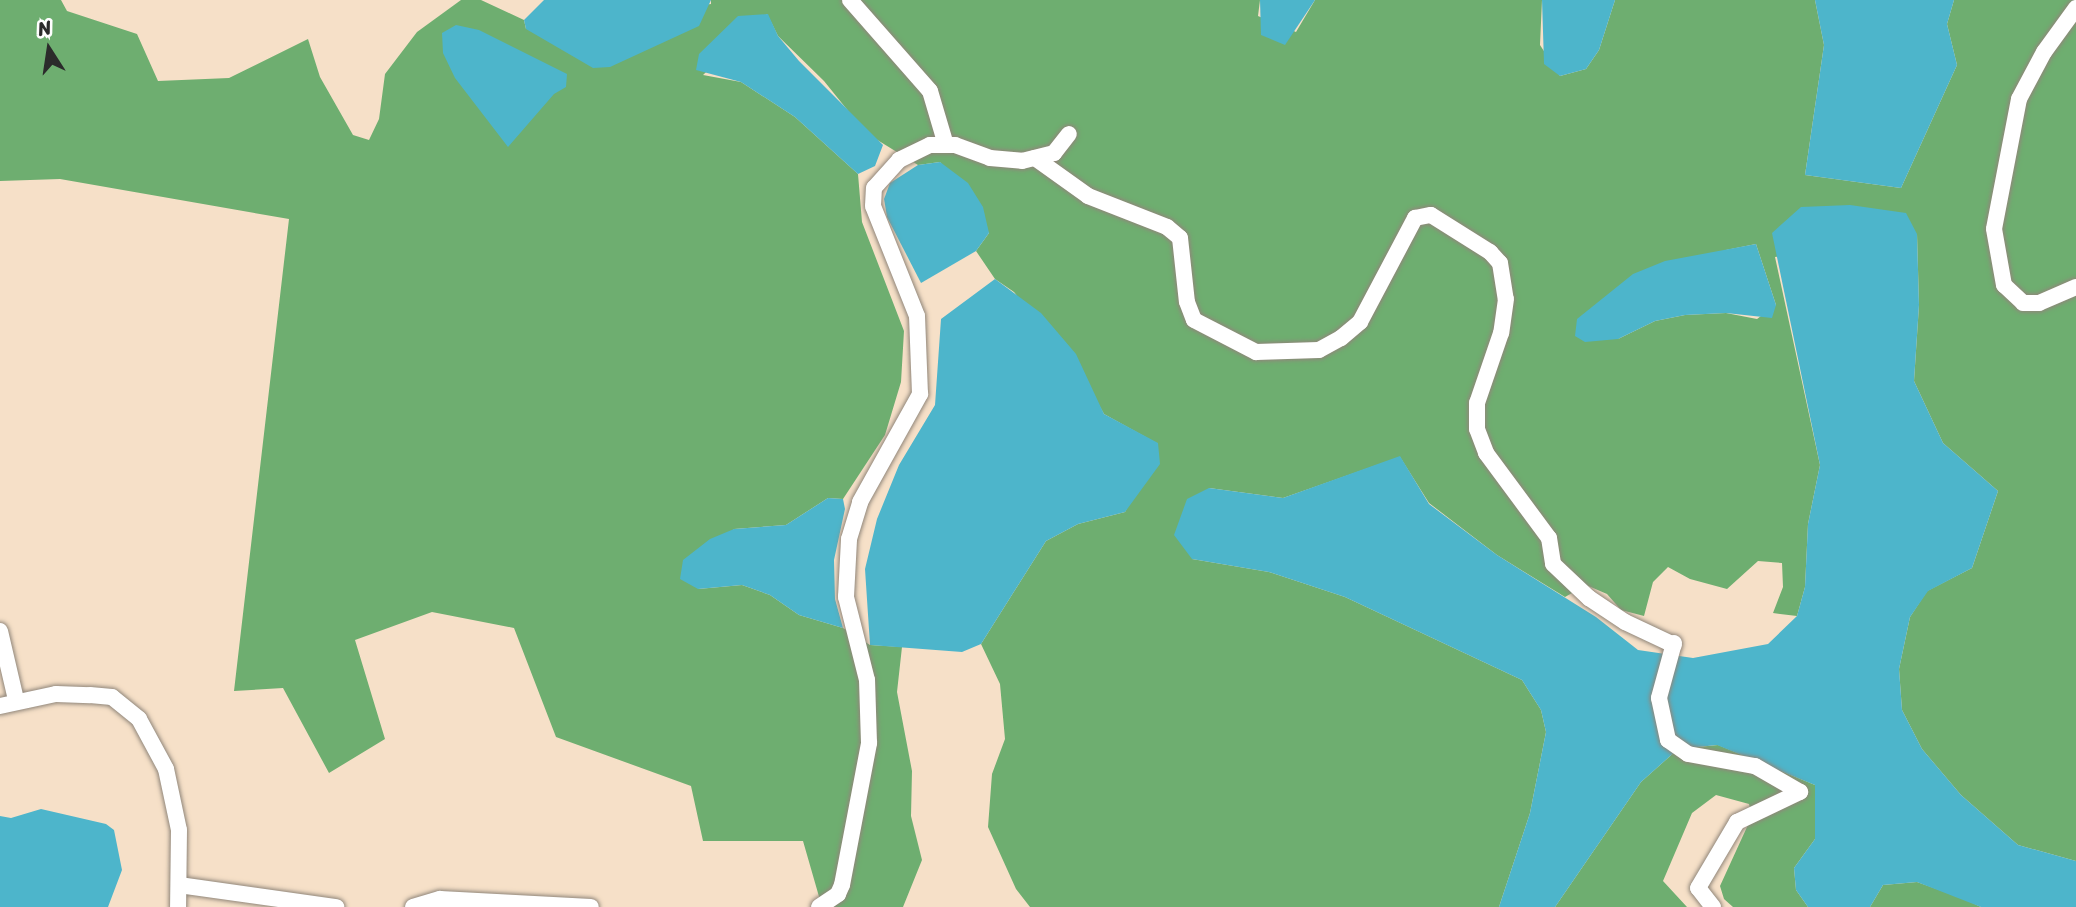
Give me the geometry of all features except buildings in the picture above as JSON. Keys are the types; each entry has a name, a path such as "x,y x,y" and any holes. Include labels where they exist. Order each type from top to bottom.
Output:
{"street":[{"path":"850,0 930,91 946,145"},
{"path":"2076,8 2044,52 2019,99 1994,229 1995,255 2004,285 2023,303 2039,303 2076,287"},
{"path":"819,907 838,894 842,885 869,743 867,680 846,597 849,540 860,502 920,394 917,316 873,206 874,188 899,160 930,145 946,145 990,158 1035,158 1054,153 1069,134"},
{"path":"1035,158 1088,196 1167,227 1180,238 1187,302 1194,320 1256,352 1319,350 1341,338 1360,322 1415,218 1431,215 1445,222 1500,263 1506,299 1501,333 1477,403 1477,429 1486,453 1549,538 1553,564 1589,598 1625,622 1674,643 1659,698 1668,740 1688,754 1755,766 1800,792 1737,822 1698,888 1713,907"},
{"path":"0,631 8,703 56,694 112,697 139,719 166,769 179,830 177,907"},
{"path":"179,885 336,907"},
{"path":"413,907 440,899 591,907"}],"green space":[{"path":"0,0 61,0 67,11 137,34 158,81 229,78 308,39 320,77 353,135 369,140 379,119 385,74 417,32 461,0 481,0 524,20 526,29 711,4 711,0 1260,0 1258,16 1296,32 1315,0 1542,0 1540,45 1560,76 1586,69 1599,50 1615,0 1815,0 1824,45 1805,175 1901,188 1957,65 1947,24 1954,0 2076,0 2076,861 2018,845 1961,795 1922,749 1902,710 1899,669 1910,617 1927,591 1972,568 1998,491 1943,443 1914,381 1919,305 1917,234 1775,257 1820,465 1808,524 1805,587 1797,616 1773,613 1783,587 1782,563 1758,561 1727,589 1690,579 1668,567 1653,582 1644,616 1621,610 1607,594 1586,585 1565,597 1497,555 1429,503 1400,457 1283,498 1209,488 1192,559 1269,572 1345,597 1522,680 1541,710 1546,732 1530,813 1499,907 1030,907 1016,889 988,827 992,774 1005,739 1000,684 981,644 1046,541 1078,524 1125,512 1158,444 1104,414 1089,387 1014,292 995,279 976,251 989,233 940,162 918,165 866,133 824,81 778,36 767,14 703,75 741,82 795,117 858,174 862,222 904,331 901,382 885,435 843,499 828,498 786,525 734,529 698,589 742,585 770,595 799,615 843,628 870,645 902,647 897,692 912,771 911,816 922,860 903,907 822,907 803,841 703,841 691,786 556,737 514,628 432,612 355,640 385,739 329,773 283,688 234,691 289,219 60,179 0,181","holes":["1756,244 1776,305 1757,319 1726,313 1685,315 1655,321 1618,339 1726,250"]},
{"path":"1718,745 1815,785 1815,839 1794,868 1796,890 1808,907 1733,907 1724,899 1720,886 1752,816 1749,804 1716,795 1692,813 1663,881 1687,907 1555,907 1641,782 1678,749"},
{"path":"1917,882 1981,907 1870,907 1883,885"}],"water":[{"path":"544,0 711,0 699,26 610,67 593,68 526,29 524,20"},
{"path":"1260,0 1315,0 1285,45 1261,35"},
{"path":"1542,0 1615,0 1599,50 1586,69 1560,76 1544,64"},
{"path":"1815,0 1954,0 1947,24 1957,65 1901,188 1805,175 1824,45"},
{"path":"768,14 778,36 799,61 883,145 875,166 858,174 795,117 741,82 696,70 699,54 738,16"},
{"path":"456,25 479,30 567,74 566,87 554,94 508,147 455,78 443,53 442,33"},
{"path":"940,162 968,183 983,207 989,233 976,251 921,283 887,217 884,199 890,183 918,165"},
{"path":"1850,205 1906,213 1917,234 1919,305 1914,381 1943,443 1998,491 1972,568 1928,591 1910,617 1899,669 1902,710 1922,749 1961,795 2018,845 2076,861 2076,907 1981,907 1917,882 1883,885 1870,907 1808,907 1796,890 1794,868 1815,839 1815,785 1717,745 1678,749 1641,782 1555,907 1499,907 1530,813 1546,732 1541,710 1522,680 1345,597 1269,572 1192,559 1174,535 1187,499 1209,488 1283,498 1400,456 1429,504 1497,555 1596,617 1638,650 1693,658 1768,644 1797,616 1805,587 1808,524 1820,465 1772,233 1801,207"},
{"path":"1756,244 1776,305 1772,318 1726,313 1685,315 1655,321 1618,339 1585,342 1575,336 1577,319 1633,274 1665,261"},
{"path":"995,279 1041,313 1076,354 1104,414 1158,443 1160,464 1125,512 1078,524 1046,541 981,644 962,652 870,645 865,569 877,519 899,465 935,405 941,319"},
{"path":"828,498 843,499 845,509 834,560 835,599 843,628 799,615 770,595 742,585 698,589 680,579 683,560 710,539 734,529 786,525"},
{"path":"41,809 106,824 114,830 122,870 108,907 0,907 0,816 11,818"}]}
